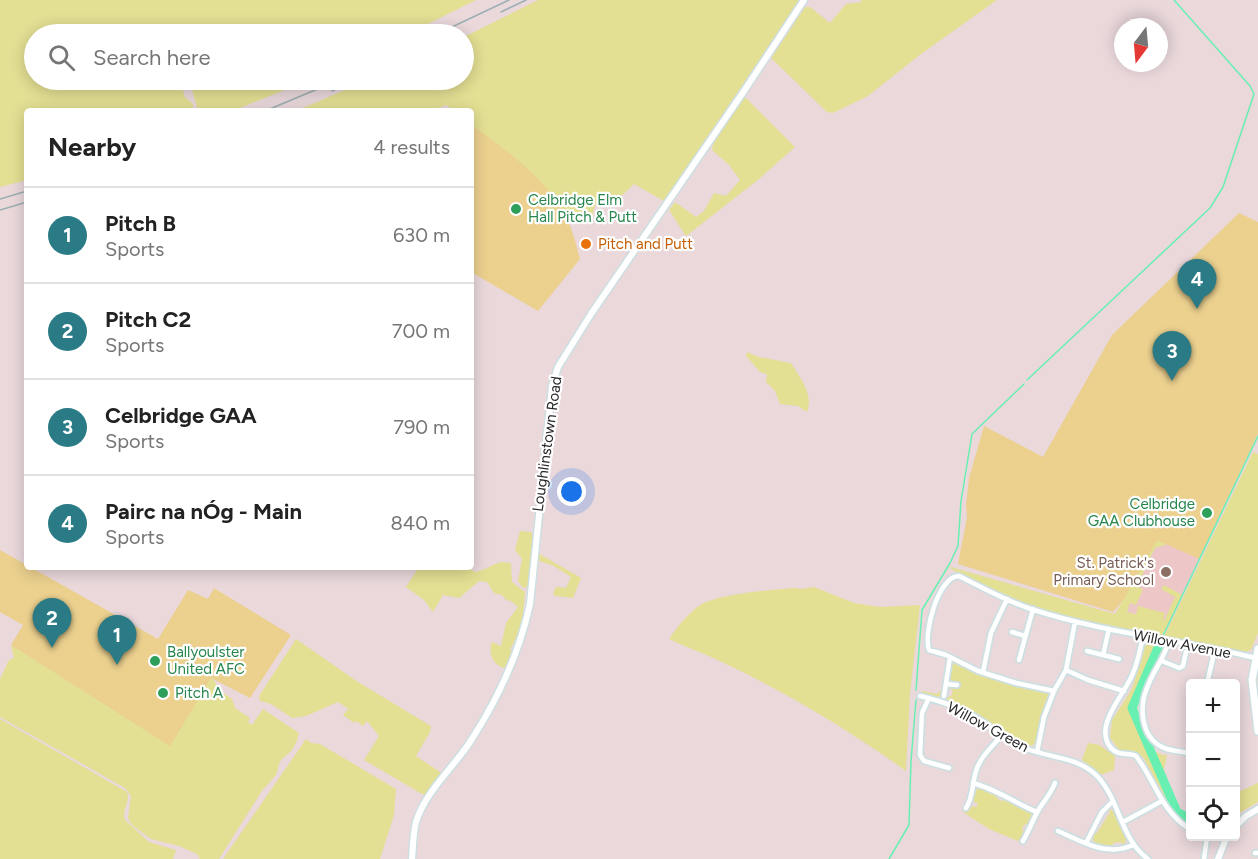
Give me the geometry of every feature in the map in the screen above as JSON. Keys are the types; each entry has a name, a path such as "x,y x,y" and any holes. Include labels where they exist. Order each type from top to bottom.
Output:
{"main road":[{"path":"1258,649 1252,680 1258,731"}],"street":[{"name":"Loughlinstown Road","path":"412,859 418,817 434,790 470,742 504,685 512,668 524,628 530,604 551,392 558,367 591,314 804,0"},
{"name":"Willow Avenue","path":"950,657 929,650 928,639 933,609 940,593 955,576 1033,609 1075,622 1256,658"},
{"path":"983,672 991,633 1007,599"},
{"path":"1019,660 1033,609"},
{"path":"1037,752 1044,717 1054,691 1066,670 1075,622"},
{"path":"1103,655 1109,629"},
{"path":"1012,632 1025,636"},
{"path":"1143,637 1134,672 1113,707 1105,736 1109,746 1118,754 1136,756 1172,816 1186,826"},
{"path":"1169,641 1162,661 1144,694 1143,716 1145,729 1156,743 1166,748 1186,752"},
{"path":"1208,679 1215,649"},
{"name":"Willow Avenue","path":"1087,651 1119,659"},
{"path":"1162,661 1179,668 1183,666 1186,652"},
{"path":"944,696 950,657 973,669 1016,683 1054,691"},
{"path":"1066,670 1088,680 1124,691"},
{"path":"946,684 957,685"},
{"name":"Willow Green","path":"920,696 967,713 1001,736 1037,752 1083,765 1098,777 1108,791 1133,845 1148,859"},
{"path":"929,698 922,713 920,755 924,761 950,768"},
{"path":"966,808 971,801 973,783 982,759 1001,736"},
{"path":"973,783 990,788 1037,812"},
{"path":"1023,841 1055,783"},
{"path":"971,801 978,806"},
{"path":"1123,822 1162,801"},
{"path":"1086,843 1102,812 1112,802"},
{"path":"1240,822 1258,809"},
{"path":"1058,831 1104,852 1133,845"},
{"path":"1204,859 1206,841"},
{"path":"1218,859 1225,841"}],"shaded area":[{"path":"0,0 476,0 428,24 24,24 24,90 183,90 185,97 193,104 193,108 24,108 24,181 0,187"},
{"path":"538,0 800,0 664,201 634,184 614,203 600,197 594,208 592,219 569,223 552,195 525,168 474,126 474,108 450,108 446,105 438,108 303,108 345,90 474,90 474,32"},
{"path":"861,0 997,0 921,54 868,96 833,113 827,112 771,58 805,7 810,7 830,23 846,4 862,2"},
{"path":"192,90 285,90 240,108 197,108"},
{"path":"744,96 795,147 759,179 686,236 669,210 675,202 696,217 704,211 714,193 726,196 740,180 729,165 712,150 714,139"},
{"name":"Celbridge Elm Hall Pitch & Putt","path":"474,126 513,156 539,180 561,208 571,228 580,259 538,311 474,274"},
{"path":"1239,213 1258,222 1258,434 1199,559 1157,540 1124,599 1113,612 958,564 967,517 969,478 984,426 1043,457 1112,335"},
{"path":"747,352 759,357 791,363 802,380 809,399 807,412 798,406 780,404 775,391 766,382 767,374 760,372 746,356"},
{"path":"1253,452 1258,454 1258,633 1251,650 1242,653 1163,639"},
{"path":"520,531 531,532 533,536 528,588 522,587 518,581 522,559 515,550"},
{"name":"St. Patrick's Primary School","path":"1157,539 1199,559 1169,622 1116,614"},
{"path":"1157,539 1168,544 1155,548 1137,586 1143,590 1136,605 1130,603 1127,612 1136,614 1138,606 1165,613 1164,621 1175,597 1161,589 1164,585 1182,595 1161,638 1078,620 1023,603 971,581 947,566 1115,614"},
{"name":"Ballyoulster United AFC","path":"0,550 24,564 24,570 36,570 158,639 188,590 208,599 214,588 291,635 250,698 211,678 170,746 11,645 23,625 0,612"},
{"path":"538,553 581,578 573,598 555,596 553,593 556,587 566,588 571,577 554,566 537,560"},
{"path":"501,562 511,563 512,582 525,592 521,622 510,649 514,653 508,666 504,668 494,661 491,646 492,642 501,646 506,623 518,607 511,601 494,593 487,582 479,581 459,598 443,595 433,612 424,600 406,587 417,570 472,570 475,572"},
{"path":"814,587 854,603 880,607 920,605 910,693 906,771 840,727 794,700 724,663 669,639 690,613 706,602 750,592"},
{"path":"296,639 358,682 431,726 416,756 443,774 427,795 364,760 379,736 367,721 363,726 343,715 348,709 365,720 338,702 306,716 292,718 271,704 260,701 259,696"},
{"path":"1149,644 1164,647 1140,697 1137,710 1138,722 1143,734 1154,745 1151,750 1167,755 1164,770 1178,810 1186,814 1186,821 1173,812 1143,757 1133,752 1120,751 1110,738 1112,720 1132,689 1145,646"},
{"path":"11,645 170,745 211,677 222,692 232,699 235,708 250,718 248,722 252,725 263,709 299,733 297,741 292,750 280,761 276,775 262,791 219,859 200,859 197,854 179,846 151,839 132,825 128,818 131,796 125,788 0,717 0,679 9,660 14,658"},
{"path":"953,662 974,672 1008,683 1047,691 1049,696 1037,743 1030,746 1018,741 963,707 921,693 922,691 938,694 939,691 943,692 944,696 951,697 953,690 948,689 957,688 957,683 952,682 949,678"},
{"path":"0,719 127,792 125,820 149,842 176,850 173,859 0,859"},
{"path":"306,739 311,743 320,744 396,789 394,815 380,859 223,859"},
{"path":"1088,743 1099,745 1115,756 1114,770 1101,775 1082,760"},
{"path":"1258,783 1258,802 1240,813 1240,791"},
{"path":"978,787 991,791 1000,801 1006,800 1032,813 1033,818 1030,823 1024,825 1022,829 1024,832 1022,840 1018,841 989,829 963,812 969,806 976,807 978,804 974,802 973,797"},
{"path":"1109,809 1113,811 1126,840 1124,844 1121,842 1103,846 1094,843 1094,832 1097,833 1110,812"}],"waterway":[{"path":"1027,380 1210,208 1223,187 1254,94 1250,86 1174,0"},
{"path":"916,690 922,610 958,546 961,501 972,434 1024,384"},
{"path":"1162,638 1258,436"},
{"path":"1160,643 1132,708 1177,812 1186,817"},
{"path":"889,859 909,825 916,700"}],"railway":[{"path":"458,24 509,0"},
{"path":"501,12 526,0"},
{"path":"272,108 315,90"},
{"path":"0,199 24,192"},
{"path":"0,210 24,203"}],"place":[{"name":"Celbridge Elm Hall Pitch & Putt","path":"516,209"},
{"name":"Pitch and Putt","path":"586,244"},
{"name":"Pairc na nÓg - Main","path":"1197,309"},
{"name":"Celbridge GAA","path":"1172,381"},
{"name":"Celbridge GAA Clubhouse","path":"1207,513"},
{"name":"St. Patrick's Primary School","path":"1166,572"},
{"name":"Pitch C2","path":"52,648"},
{"name":"Ballyoulster United AFC","path":"155,661"},
{"name":"Pitch B","path":"117,665"},
{"name":"Pitch A","path":"163,693"}]}
